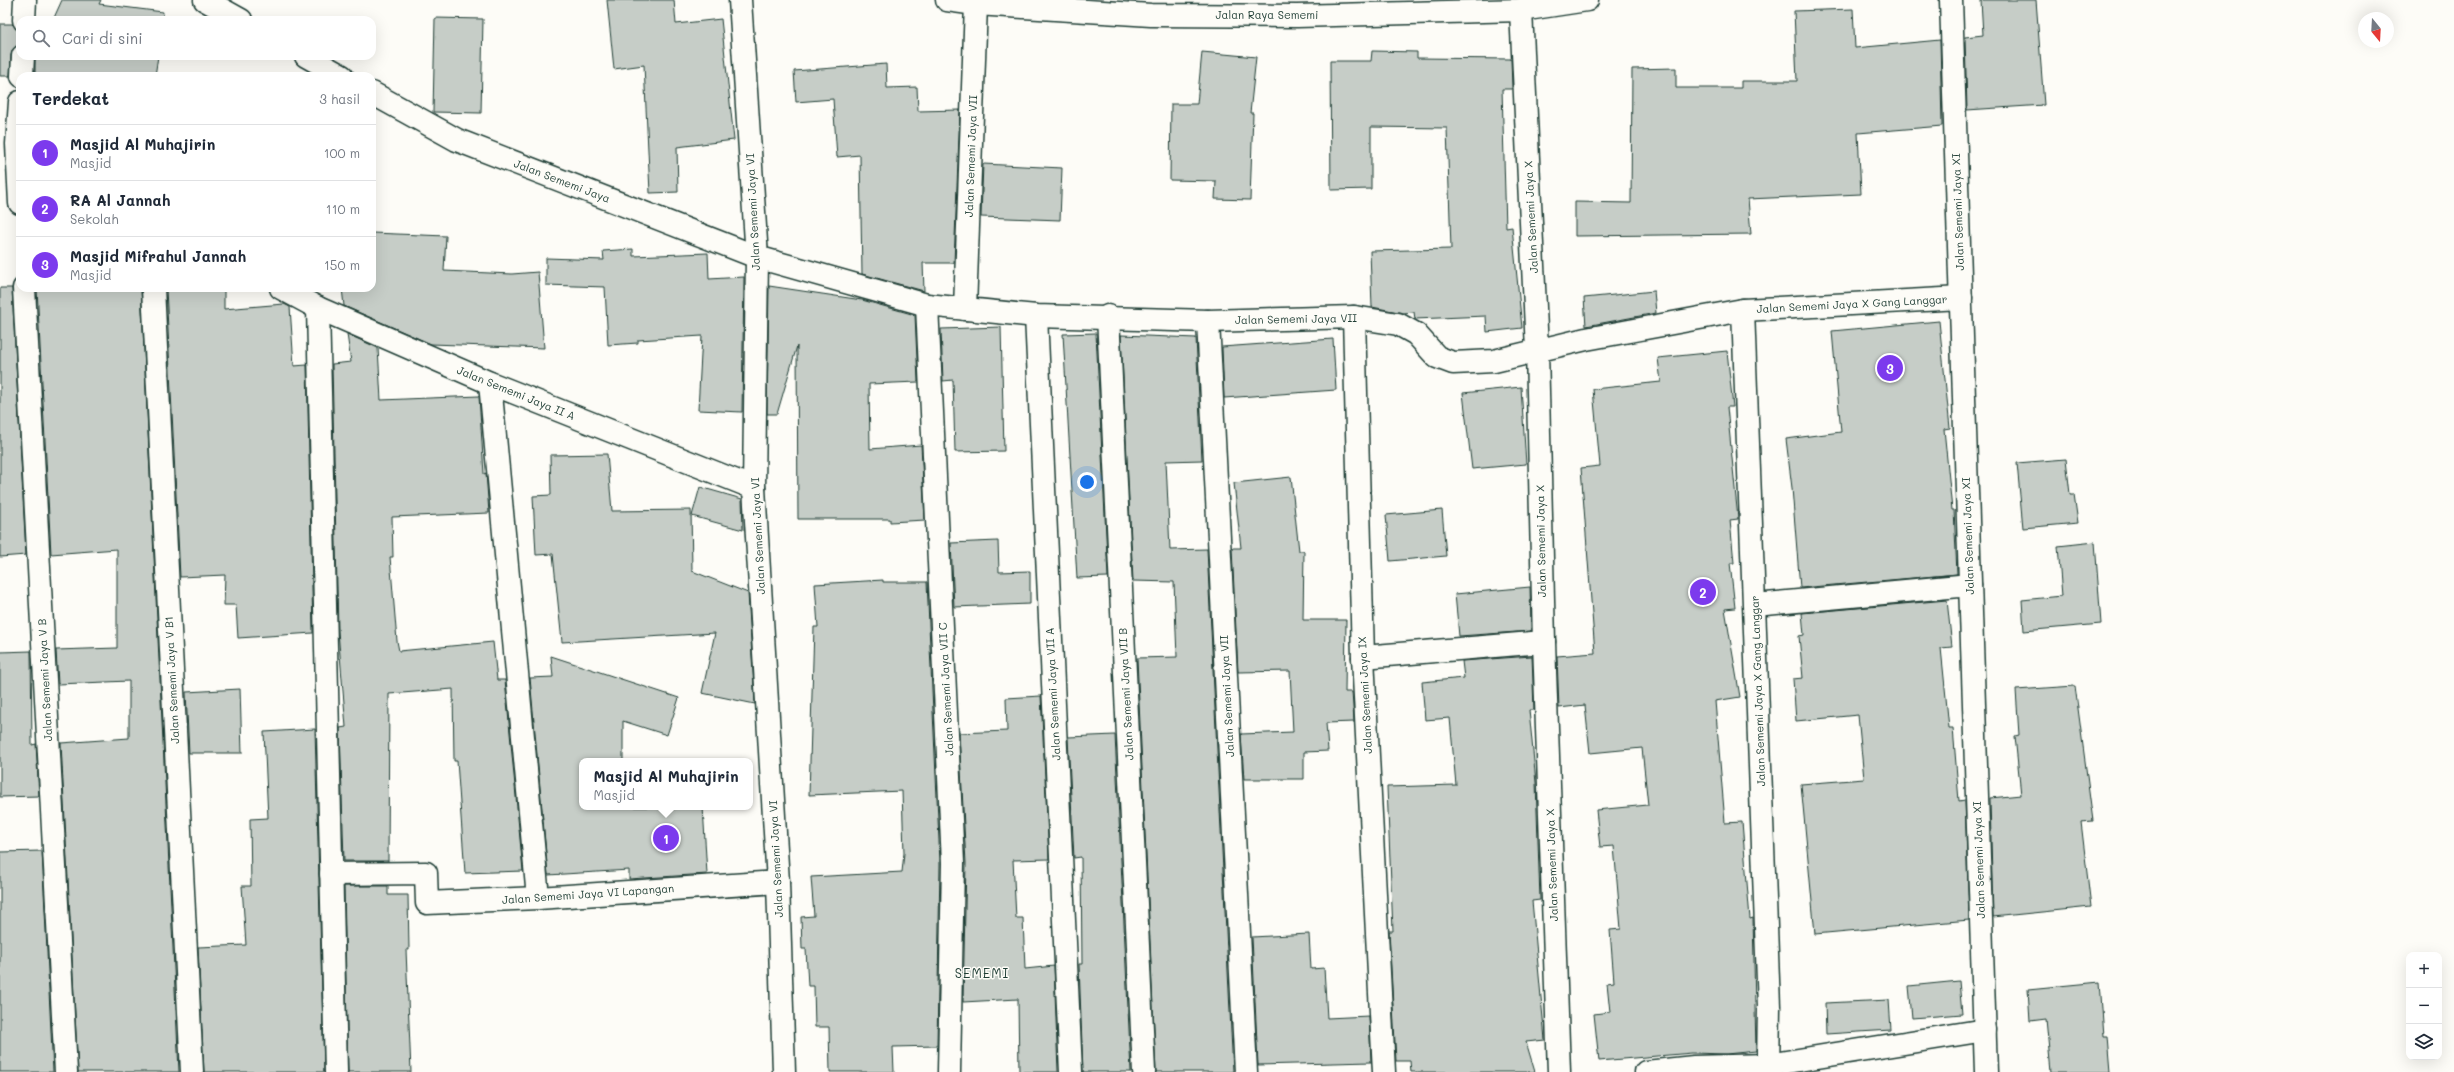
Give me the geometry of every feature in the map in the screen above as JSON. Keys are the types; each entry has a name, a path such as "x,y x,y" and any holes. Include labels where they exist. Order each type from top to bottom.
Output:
{"street":[{"path":"24,16 25,0"},
{"path":"205,0 234,16"},
{"name":"Jalan Sememi Jaya VI","path":"740,0 757,257 754,488 778,882 784,1072"},
{"name":"Jalan Raya Sememi","path":"946,0 976,4 1151,15 1297,16 1521,10 1587,0"},
{"name":"Jalan Sememi Jaya XI","path":"1951,0 1986,1072"},
{"name":"Jalan Sememi Jaya VII","path":"965,309 976,4"},
{"name":"Jalan Sememi Jaya X","path":"1521,10 1537,350 1544,642 1559,1072"},
{"path":"22,72 23,60"},
{"path":"313,60 335,72"},
{"name":"Jalan Sememi Jaya","path":"376,95 457,140 757,257 927,305"},
{"path":"16,122 12,142 16,172"},
{"name":"Jalan Sememi Jaya V B","path":"24,292 66,1072"},
{"name":"Jalan Sememi Jaya V B1","path":"153,292 192,1072"},
{"name":"Jalan Sememi Jaya II A","path":"288,292 318,308 490,383 754,488"},
{"name":"Jalan Sememi Jaya X Gang Langgar","path":"1537,350 1586,339 1743,310 1961,298"},
{"name":"Jalan Sememi Jaya VII","path":"927,305 1036,316 1108,316 1208,320 1354,317 1398,324 1416,334 1436,357 1453,363 1494,361 1537,350"},
{"name":"Jalan Sememi Jaya VII C","path":"927,305 953,863 949,1072"},
{"path":"318,308 336,1072"},
{"name":"Jalan Sememi Jaya X Gang Langgar","path":"1743,310 1769,1007 1768,1069"},
{"name":"Jalan Sememi Jaya VII A","path":"1036,316 1071,1072"},
{"name":"Jalan Sememi Jaya VII B","path":"1108,316 1144,1072"},
{"name":"Jalan Sememi Jaya IX","path":"1354,317 1363,657 1384,1072"},
{"name":"Jalan Sememi Jaya VII","path":"1208,320 1246,1072"},
{"path":"490,383 538,898"},
{"path":"1755,605 1970,585"},
{"path":"1363,657 1544,642"},
{"name":"Jalan Sememi Jaya VI Lapangan","path":"331,874 426,874 427,903 538,898 778,882"},
{"path":"1646,1072 1694,1067 1768,1069 1985,1030"}],"building":[{"path":"62,0 101,0 99,4 163,12 162,16 55,16"},
{"path":"607,0 674,0 676,24 721,19 734,140 677,147 678,192 650,193 644,65 614,69"},
{"path":"1981,0 2036,0 2044,105 1967,110 1965,37 1983,35"},
{"path":"1853,9 1855,48 1940,40 1942,126 1858,133 1861,194 1748,199 1751,234 1575,236 1575,202 1631,203 1632,69 1676,68 1676,88 1741,88 1741,81 1797,81 1794,11"},
{"path":"435,18 483,19 481,113 433,112"},
{"path":"0,24 12,24 16,28 16,47 13,49 11,55 10,76 0,76"},
{"path":"1372,51 1417,52 1417,58 1511,59 1512,89 1502,89 1506,228 1512,227 1522,328 1487,332 1486,316 1415,319 1414,312 1403,313 1372,307 1370,251 1451,249 1447,128 1371,127 1371,189 1331,190 1330,61 1371,61"},
{"path":"1202,52 1256,57 1250,113 1253,113 1250,200 1215,199 1216,181 1170,180 1171,104 1197,104"},
{"path":"35,60 157,60 156,72 35,72"},
{"path":"886,64 887,88 917,87 918,111 960,110 954,263 923,263 924,291 862,274 860,155 837,157 833,99 796,102 794,71"},
{"path":"983,164 1062,168 1060,220 981,217"},
{"path":"376,233 446,236 444,271 512,274 538,272 544,348 431,344 344,306 342,292 376,292"},
{"path":"633,249 633,256 708,253 709,279 744,277 742,412 698,410 702,336 638,340 638,343 608,345 605,287 546,285 546,258 604,260 603,251"},
{"path":"769,286 862,300 915,315 918,382 869,384 870,449 921,445 925,520 890,522 890,519 798,519 797,346 777,414 767,414"},
{"path":"0,288 12,288 26,555 0,557"},
{"path":"1654,291 1656,313 1586,326 1584,298"},
{"path":"37,292 141,292 179,1072 78,1072 61,743 129,738 129,681 58,684 56,650 117,648 117,549 51,554"},
{"path":"166,292 224,292 224,309 284,304 290,307 294,366 307,365 313,633 238,638 236,605 224,605 225,575 180,577"},
{"path":"1939,321 1950,428 1944,429 1952,510 1954,510 1957,574 1800,588 1792,488 1786,439 1841,432 1832,331"},
{"path":"1001,327 1004,451 955,452 953,380 943,381 941,329"},
{"path":"1096,333 1108,577 1077,578 1063,334"},
{"path":"347,334 378,348 381,400 479,396 484,474 486,473 489,513 392,517 393,557 390,557 397,641 399,651 493,642 497,680 505,680 523,871 465,873 457,761 454,761 453,689 389,694 388,861 344,861 340,728 346,727 338,631 332,364 351,362"},
{"path":"1121,335 1196,338 1202,460 1166,461 1170,550 1207,549 1233,1072 1156,1072 1137,658 1177,657 1174,582 1133,581"},
{"path":"1333,339 1336,390 1224,398 1222,347"},
{"path":"1727,351 1733,407 1727,407 1738,519 1730,520 1734,563 1730,563 1735,608 1725,609 1740,697 1715,701 1725,823 1742,822 1750,919 1753,918 1756,1051 1726,1054 1692,1053 1599,1061 1594,1014 1610,1012 1607,983 1614,982 1610,930 1621,929 1614,846 1600,847 1596,810 1648,805 1642,748 1590,753 1585,705 1559,708 1557,656 1595,653 1581,468 1600,466 1593,389 1661,382 1658,358"},
{"path":"1521,387 1526,464 1472,469 1463,393"},
{"path":"607,454 612,511 691,510 692,571 748,593 755,704 702,693 715,633 562,642 553,554 536,555 533,496 551,495 550,455"},
{"path":"2066,459 2070,494 2074,494 2078,523 2023,528 2017,463"},
{"path":"1291,477 1299,551 1304,551 1303,620 1346,620 1345,692 1352,692 1354,722 1326,723 1328,751 1304,752 1304,779 1244,779 1241,734 1293,732 1290,671 1238,672 1232,548 1241,548 1234,483"},
{"path":"700,487 742,499 743,530 692,516"},
{"path":"1442,510 1446,556 1390,561 1386,515"},
{"path":"998,541 999,572 1030,571 1030,604 954,607 951,543"},
{"path":"2095,542 2101,624 2024,631 2022,600 2062,596 2058,546"},
{"path":"883,580 883,582 927,582 940,863 937,1046 893,1047 894,1072 830,1072 829,1027 815,1027 814,986 808,986 806,949 802,949 801,917 814,916 811,877 902,872 904,853 902,791 809,795 814,627 818,627 815,584"},
{"path":"1530,587 1531,631 1459,636 1455,594"},
{"path":"1947,600 1952,647 1941,648 1949,728 1953,728 1959,801 1965,800 1969,920 1815,934 1801,784 1864,779 1858,715 1796,721 1793,679 1803,678 1799,636 1804,635 1802,613"},
{"path":"31,651 32,745 36,744 39,796 0,797 0,652"},
{"path":"551,656 679,698 667,735 623,721 623,758 579,758 579,810 703,810 707,874 629,879 629,870 548,875 530,678 553,677"},
{"path":"1532,656 1534,710 1529,710 1536,783 1540,900 1532,901 1545,1040 1526,1042 1535,1072 1411,1072 1410,1061 1396,1061 1389,931 1393,931 1387,787 1456,785 1450,718 1425,720 1422,682 1464,678 1462,661"},
{"path":"2075,686 2093,821 2081,822 2091,907 1993,917 1990,798 2021,795 2015,736 2019,735 2016,690"},
{"path":"240,689 242,753 189,753 186,692"},
{"path":"1041,696 1049,859 1013,860 1016,918 1023,918 1025,969 1054,966 1058,1072 1019,1072 1018,999 963,1002 966,863 959,733 1007,731 1006,698"},
{"path":"315,729 324,1072 204,1072 198,947 246,945 242,886 251,886 250,819 268,818 264,732"},
{"path":"1115,735 1131,1072 1083,1072 1079,964 1082,964 1081,857 1074,858 1068,737"},
{"path":"42,851 53,1072 0,1072 0,852"},
{"path":"344,886 388,886 388,895 408,895 409,950 406,950 411,1072 348,1072"},
{"path":"1309,934 1311,969 1324,968 1327,1018 1369,1016 1371,1062 1258,1065 1252,937"},
{"path":"1959,981 1962,1014 1912,1018 1909,986"},
{"path":"2100,982 2104,1036 2108,1036 2111,1072 2051,1072 2046,1019 2030,1021 2028,989"},
{"path":"1889,1000 1891,1030 1826,1034 1825,1003"}],"place":[{"name":"Masjid Mifrahul Jannah","path":"1890,368"},
{"name":"RA Al Jannah","path":"1703,592"},
{"name":"Masjid Al Muhajirin","path":"666,838"}],"district":[{"name":"SEMEMI","path":"982,973"}]}
